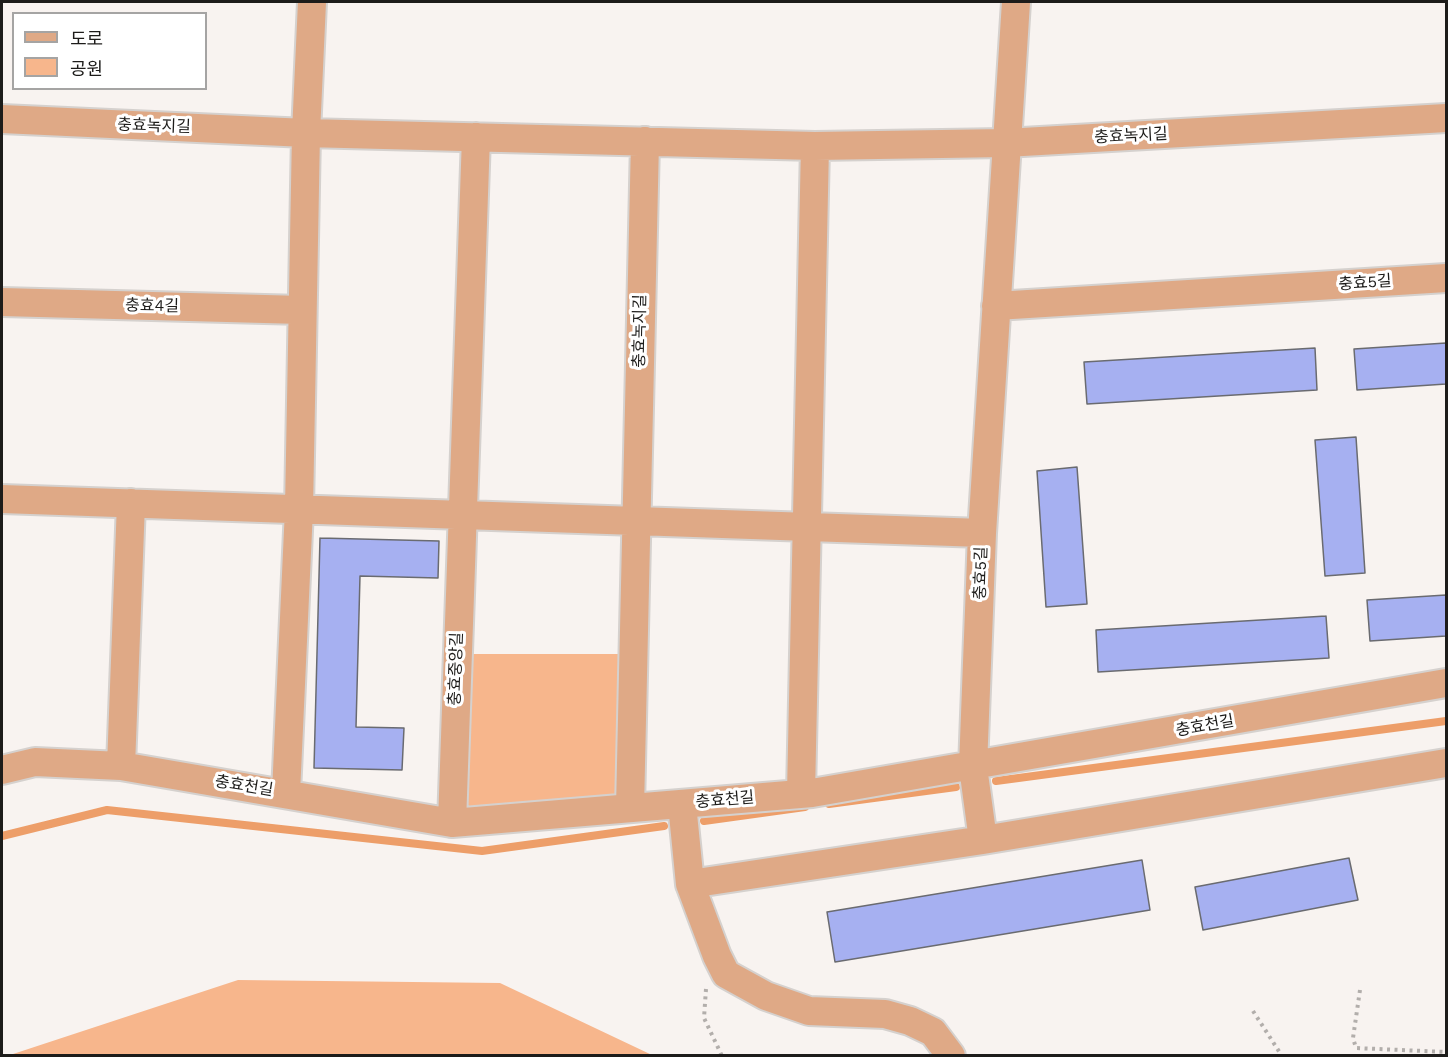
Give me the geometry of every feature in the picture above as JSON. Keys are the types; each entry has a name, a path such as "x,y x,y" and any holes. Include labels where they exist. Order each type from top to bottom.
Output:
{"street":[{"path":"286,793 299,509 306,132 312,2"},
{"name":"충효5길","path":"983,840 973,767 982,533 1005,143 1016,2"},
{"name":"충효녹지길","path":"2,119 306,132 814,146 1005,143 1446,118"},
{"path":"461,514 476,137"},
{"name":"충효녹지길","path":"636,520 645,141"},
{"path":"801,794 814,146"},
{"name":"충효5길","path":"996,306 1446,278"},
{"name":"충효4길","path":"2,302 302,310"},
{"path":"2,499 982,533"},
{"path":"121,766 130,503"},
{"name":"충효중앙길","path":"452,823 461,514"},
{"path":"630,808 636,520"},
{"name":"충효천길","path":"2,770 36,762 121,766 452,823 801,794 973,767 1446,683"},
{"path":"690,884 983,840 1446,763"},
{"path":"682,804 690,884 713,948 726,974 766,996 809,1011 885,1014 910,1021 933,1032 951,1056"}],"path":[{"path":"722,1056 704,1018 704,990 726,974"},
{"path":"1360,990 1353,1038 1356,1048 1446,1052"},
{"path":"1253,1011 1282,1056"}],"green space":[{"path":"464,654 619,654 617,795 459,810"},
{"path":"238,980 500,983 652,1055 10,1055"}],"building":[{"path":"1446,343 1446,384 1357,390 1354,349"},
{"path":"1315,348 1317,390 1087,404 1084,362"},
{"path":"1356,437 1365,573 1325,576 1315,440"},
{"path":"1077,467 1087,604 1046,607 1037,471"},
{"path":"320,538 439,541 438,578 360,576 356,727 404,728 402,770 314,768"},
{"path":"1446,595 1446,636 1370,641 1367,600"},
{"path":"1326,616 1329,658 1098,672 1096,630"},
{"path":"1349,858 1358,900 1203,930 1195,887"},
{"path":"1142,860 1150,910 835,962 827,912"}],"waterway":[{"path":"996,781 1446,721"},
{"path":"829,804 956,787"},
{"path":"704,821 805,807"},
{"path":"2,836 107,810 482,851 664,826"}]}
